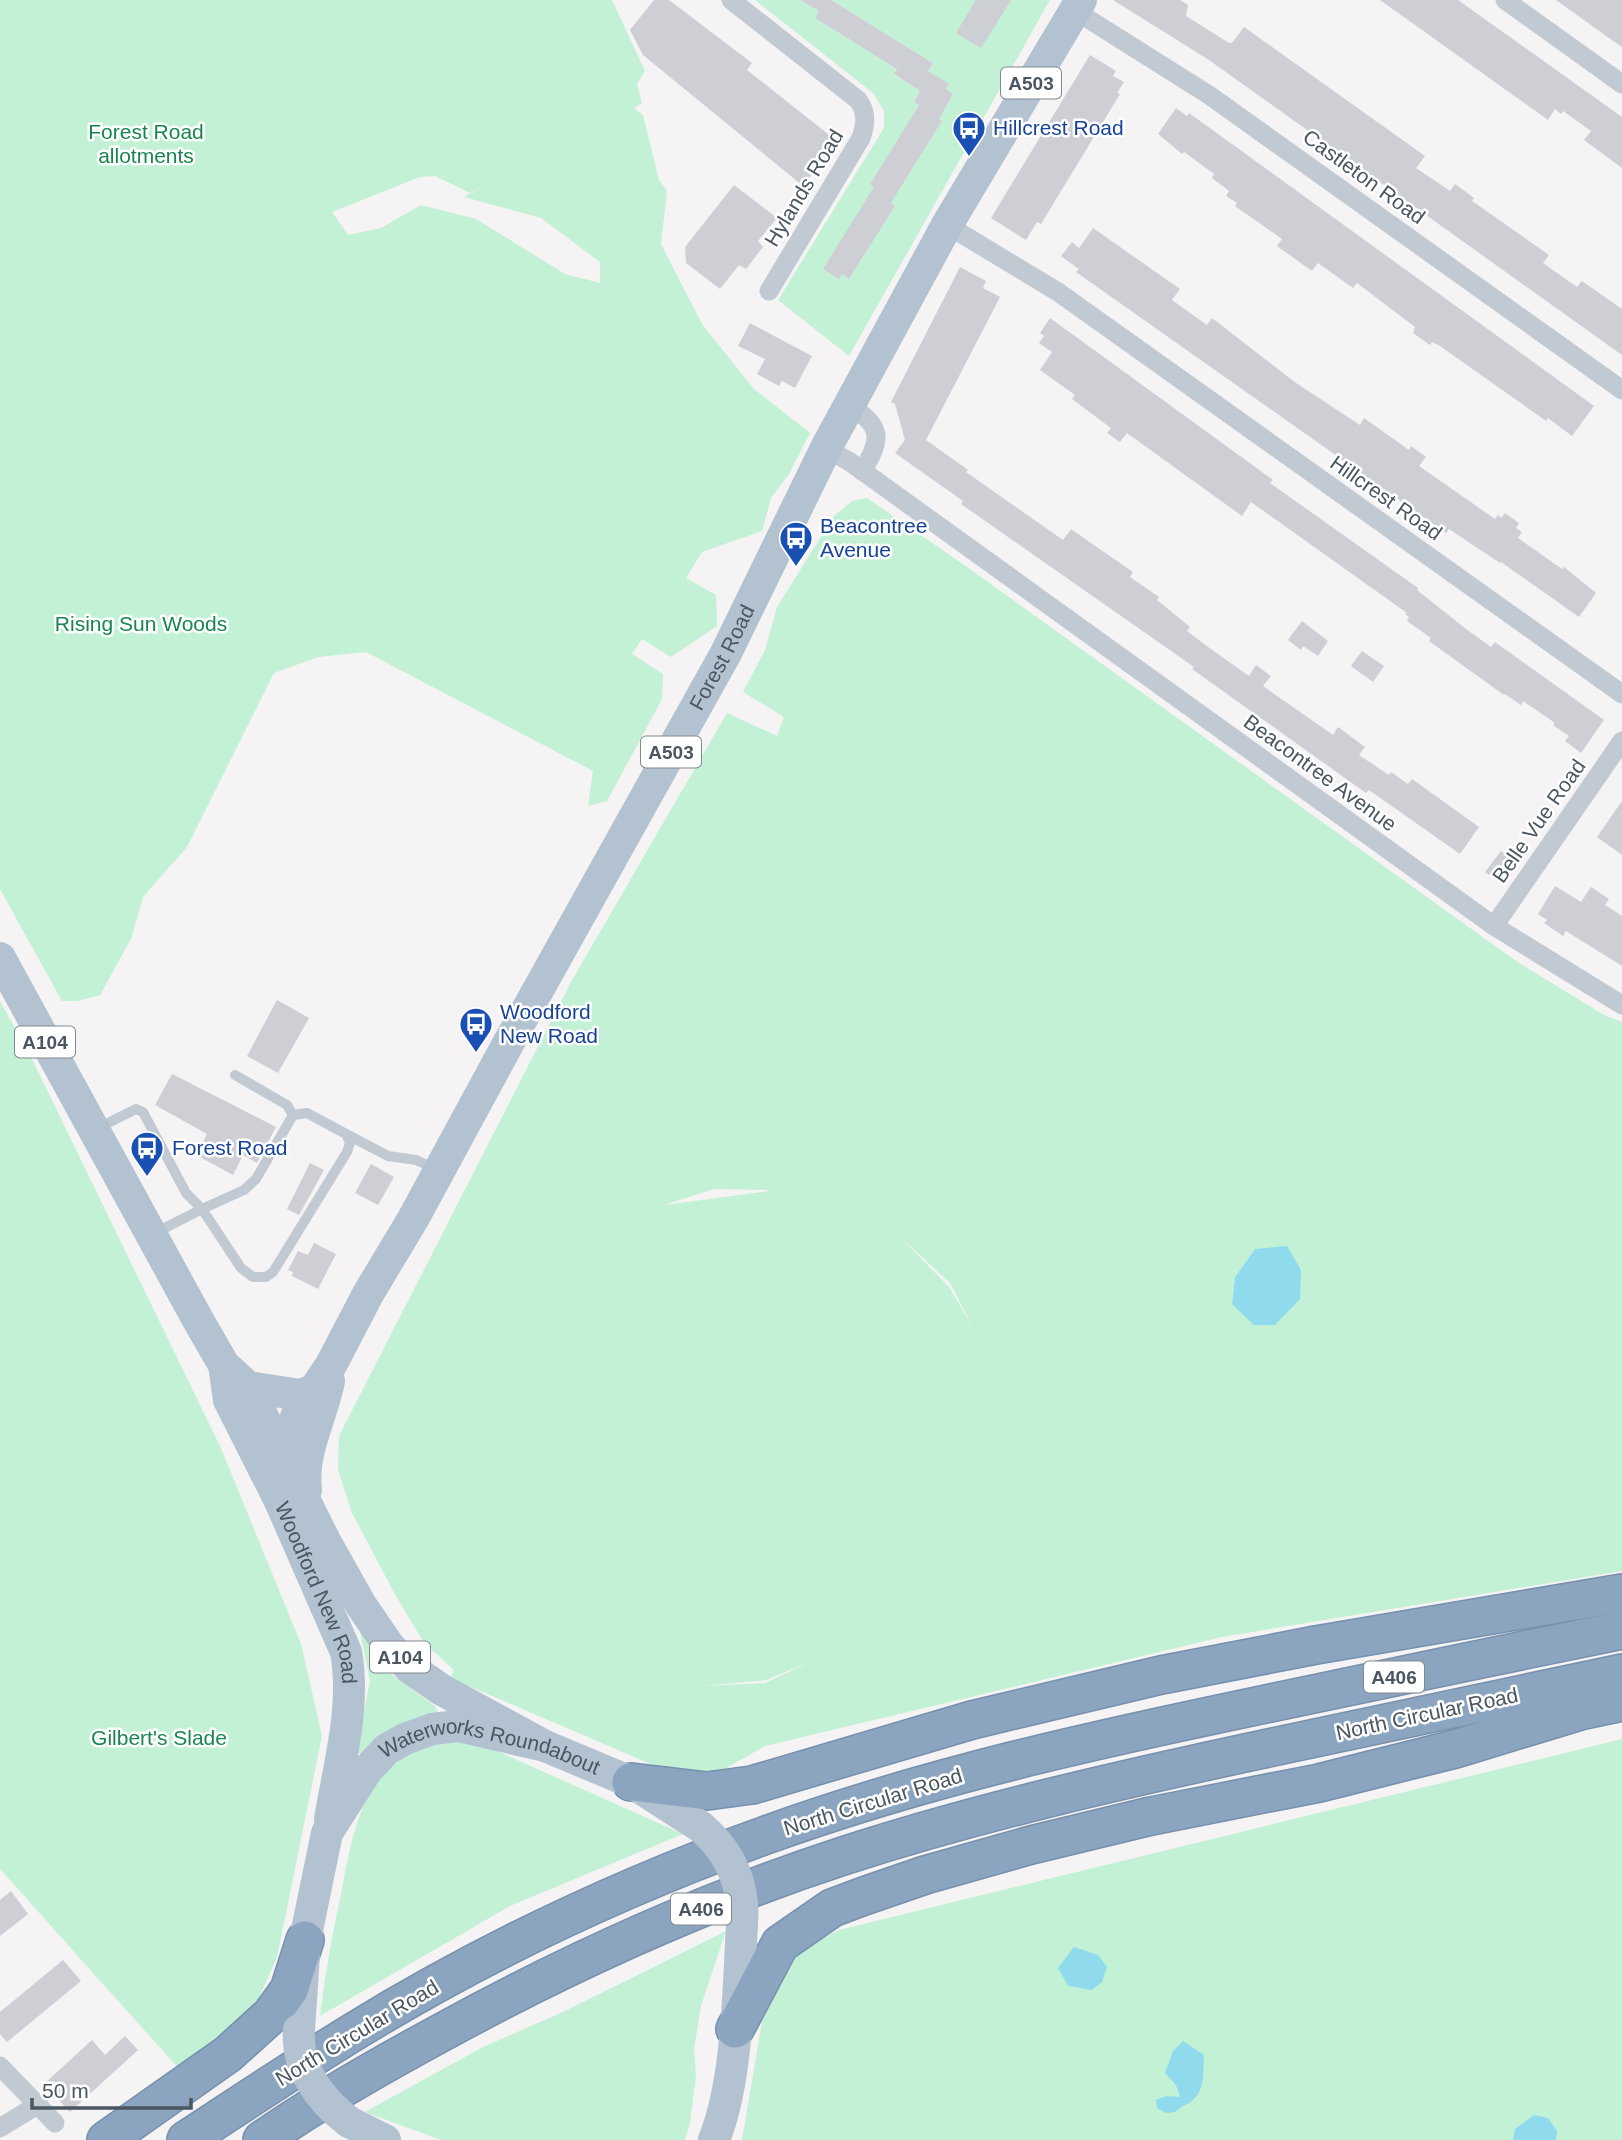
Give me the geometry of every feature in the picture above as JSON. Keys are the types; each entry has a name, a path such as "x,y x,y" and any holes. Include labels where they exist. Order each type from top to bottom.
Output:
{"highway":[{"name":"A406","path":"631,1782 707,1791 752,1785 972,1720 1160,1675 1316,1644 1622,1593"},
{"name":"North Circular Road","path":"186,2140 358,2029 469,1967 579,1913 766,1835 952,1777 1076,1744 1622,1630"},
{"name":"North Circular Road","path":"262,2140 379,2067 554,1974 708,1905 841,1857 964,1820 1087,1788 1622,1673"},
{"path":"735,2029 780,1944 832,1908 864,1896 925,1875 1031,1845 1151,1816 1319,1783 1455,1749 1622,1702"},
{"path":"106,2140 229,2054 271,2015 289,1990 305,1940"}],"main road":[{"name":"Forest Road","path":"279,1501 289,1439 296,1417 331,1366 368,1294 726,653 826,448 947,225 1078,5"},
{"name":"Woodford New Road","path":"0,958 224,1366 248,1387 309,1512 361,1605 388,1646 410,1668 442,1690 545,1746"},
{"name":"Woodford New Road","path":"224,1366 229,1400 339,1632 350,1672 344,1737 327,1833"},
{"name":"A503","path":"309,1512 304,1475 331,1366"},
{"path":"248,1387 300,1395 312,1391"},
{"name":"Waterworks Roundabout","path":"385,2140 349,2122 327,2104 310,2080 301,2053 299,2030 305,1940 327,1833 370,1767 387,1749 412,1735 458,1726 545,1746 631,1782 701,1827 721,1847 735,1871 742,1897 743,1925 735,2029 720,2132"}],"street":[{"name":"Hylands Road","path":"731,0 858,100 865,112 862,138 769,291"},
{"path":"1505,0 1622,84"},
{"name":"Castleton Road","path":"1078,5 1209,95 1622,390"},
{"name":"Hillcrest Road","path":"947,225 1058,292 1622,694"},
{"path":"849,405 870,419 876,435 876,446 862,471"},
{"name":"Beacontree Avenue","path":"826,448 862,471 1494,926 1622,1005"},
{"name":"Belle Vue Road","path":"1494,926 1622,741"},
{"path":"0,2066 55,2123"},
{"path":"0,2128 38,2104"}],"lane":[{"path":"235,1075 287,1105 293,1115"},
{"path":"95,1130 136,1109 143,1112 186,1194 202,1209 241,1268 253,1277 266,1278 273,1272 347,1152 350,1143 346,1134"},
{"path":"293,1115 307,1113 388,1156 416,1160 439,1170"},
{"path":"151,1235 244,1190 256,1179 293,1115"}],"green space":[{"path":"0,0 612,0 645,71 637,84 642,103 634,108 643,115 659,180 667,191 661,244 702,324 754,389 810,433 789,474 771,498 762,531 702,552 686,578 716,595 717,626 671,657 642,639 632,654 663,674 662,699 607,801 588,806 593,771 366,652 318,657 274,673 187,847 143,897 131,939 100,995 78,1001 62,1001 0,889","holes":["435,176 470,193 487,184 464,197 541,218 600,262 600,283 565,274 476,219 421,205 381,228 348,235 332,212 420,177"]},
{"path":"755,0 800,0 819,11 815,18 897,69 894,75 920,91 914,102 919,105 870,184 874,187 839,279 842,274 849,279 867,250 880,217 942,121 934,116 945,108 953,94 946,89 949,85 928,71 933,63 831,0 1050,0 849,356 778,300 884,128 884,111 873,93"},
{"path":"867,498 1516,961 1604,1015 1622,1022 1622,1571 1222,1637 765,1746 707,1779 660,1768 450,1678 454,1670 424,1643 352,1513 338,1470 339,1436 571,982 727,713 777,736 784,717 743,692 765,650 777,607 834,516 852,501","holes":["714,1189 769,1190 769,1191 664,1205","897,1234 950,1283 974,1329 949,1287","1255,1249 1232,1304 1235,1277","814,1660 765,1683 702,1686 766,1680"]},
{"name":"Gilbert's Slade","path":"0,1001 30,1055 220,1446 301,1644 322,1736 277,1957 258,2000 245,2017 180,2070 0,1869"},
{"path":"359,1627 387,1671 435,1706 439,1714 364,1754 358,1753 370,1681"},
{"path":"455,1739 488,1747 683,1834 510,1906 320,2016 332,1940 352,1843 362,1809 379,1779 398,1760 421,1749"},
{"path":"1622,1739 1622,2140 742,2140 764,2010 787,1958 839,1930"},
{"path":"726,1931 701,2006 694,2049 696,2076 685,2140 441,2140 365,2112 483,2047 565,2011"}],"water":[{"path":"1287,1246 1301,1270 1300,1299 1275,1325 1254,1325 1232,1304 1235,1277 1255,1249"},
{"path":"1074,1947 1098,1955 1107,1967 1102,1982 1092,1990 1068,1986 1058,1968"},
{"path":"1183,2041 1204,2055 1202,2084 1198,2095 1192,2101 1175,2112 1166,2113 1157,2108 1156,2100 1166,2096 1180,2097 1176,2085 1165,2073 1173,2051"},
{"path":"1534,2115 1548,2118 1557,2131 1556,2140 1513,2140 1515,2129"}],"building":[{"path":"654,0 669,0 752,63 747,70 833,138 834,147 803,186 643,55 630,30"},
{"path":"800,0 831,0 933,63 928,71 949,84 946,89 953,94 939,119 942,121 891,203 895,206 849,279 842,274 839,279 823,269 874,187 870,184 919,105 914,102 920,91 894,74 897,69 815,18 819,11"},
{"path":"976,0 1011,0 981,48 956,33"},
{"path":"1113,0 1180,0 1188,5 1186,16 1229,43 1232,43 1244,27 1425,156 1416,168 1450,191 1455,184 1474,198 1472,201 1549,255 1543,263 1577,287 1582,281 1622,309 1622,355 1209,60"},
{"path":"1380,0 1458,0 1622,117 1622,168 1584,140 1591,131 1563,111 1561,114 1555,109 1548,120"},
{"path":"1556,0 1622,0 1622,47 1609,38"},
{"path":"1090,55 1116,71 1113,76 1124,82 1117,93 1120,94 1041,224 1037,222 1026,240 991,218"},
{"path":"1176,108 1187,116 1189,113 1594,406 1572,436 1548,418 1546,421 1440,346 1432,342 1430,345 1413,333 1415,327 1357,283 1353,288 1318,263 1312,271 1277,246 1282,239 1235,206 1237,203 1226,196 1229,191 1212,178 1214,174 1184,152 1182,154 1158,134"},
{"path":"734,185 777,218 758,241 763,247 746,269 739,265 720,289 686,263 685,247"},
{"path":"1093,228 1180,289 1172,300 1207,325 1212,318 1296,383 1360,425 1364,418 1409,450 1411,446 1426,457 1419,466 1495,519 1498,515 1501,518 1505,513 1519,523 1516,528 1522,532 1518,538 1562,569 1564,567 1596,593 1579,617 1449,529 1446,533 1076,272 1079,269 1061,256 1072,242 1079,248"},
{"path":"960,267 986,281 983,288 1000,297 926,440 968,470 966,472 1063,540 1071,529 1133,572 1130,577 1159,597 1157,600 1190,627 1187,631 1204,644 1249,676 1256,665 1271,676 1263,686 1333,735 1338,727 1365,747 1359,755 1408,784 1412,779 1479,827 1460,854 1369,790 1366,793 1192,669 1194,667 961,504 963,501 895,453 905,440 895,404 891,402"},
{"path":"1050,318 1273,480 1270,483 1418,588 1417,590 1466,629 1491,647 1495,642 1604,720 1581,753 1565,741 1569,736 1553,725 1555,723 1523,701 1521,705 1504,695 1429,641 1431,638 1407,621 1407,613 1251,502 1242,516 1127,433 1120,442 1107,433 1111,428 1072,399 1075,395 1040,370 1052,352 1039,343 1044,336 1040,333"},
{"path":"750,323 812,356 795,388 782,381 779,386 757,374 765,359 738,346"},
{"path":"1302,621 1328,641 1318,656 1303,646 1301,650 1288,640"},
{"path":"1362,651 1384,666 1373,682 1351,666"},
{"path":"1622,801 1622,855 1597,837"},
{"path":"1501,851 1519,863 1503,885 1485,872"},
{"path":"1555,886 1581,902 1591,887 1609,899 1605,905 1622,916 1622,966 1566,931 1563,936 1544,923 1547,920 1538,914"},
{"path":"277,1000 309,1018 278,1073 247,1056"},
{"path":"172,1074 276,1127 257,1163 243,1155 233,1175 196,1155 207,1134 155,1105"},
{"path":"310,1163 324,1170 299,1215 287,1209"},
{"path":"371,1164 394,1177 378,1205 355,1193"},
{"path":"314,1243 336,1254 318,1289 292,1276 293,1272 288,1270 298,1251 308,1255"},
{"path":"11,1891 28,1914 0,1936 0,1900"},
{"path":"63,1960 81,1981 7,2042 0,2034 0,2012"},
{"path":"125,2036 138,2050 70,2112 44,2084 92,2040 105,2055"}],"place":[{"name":"Hillcrest Road","path":"969,158"},
{"name":"Beacontree Avenue","path":"796,568"},
{"name":"Woodford New Road","path":"476,1054"},
{"name":"Forest Road","path":"147,1178"}],"park label":[{"name":"Forest Road allotments","path":"146,144"},
{"name":"Rising Sun Woods","path":"141,624"}]}
